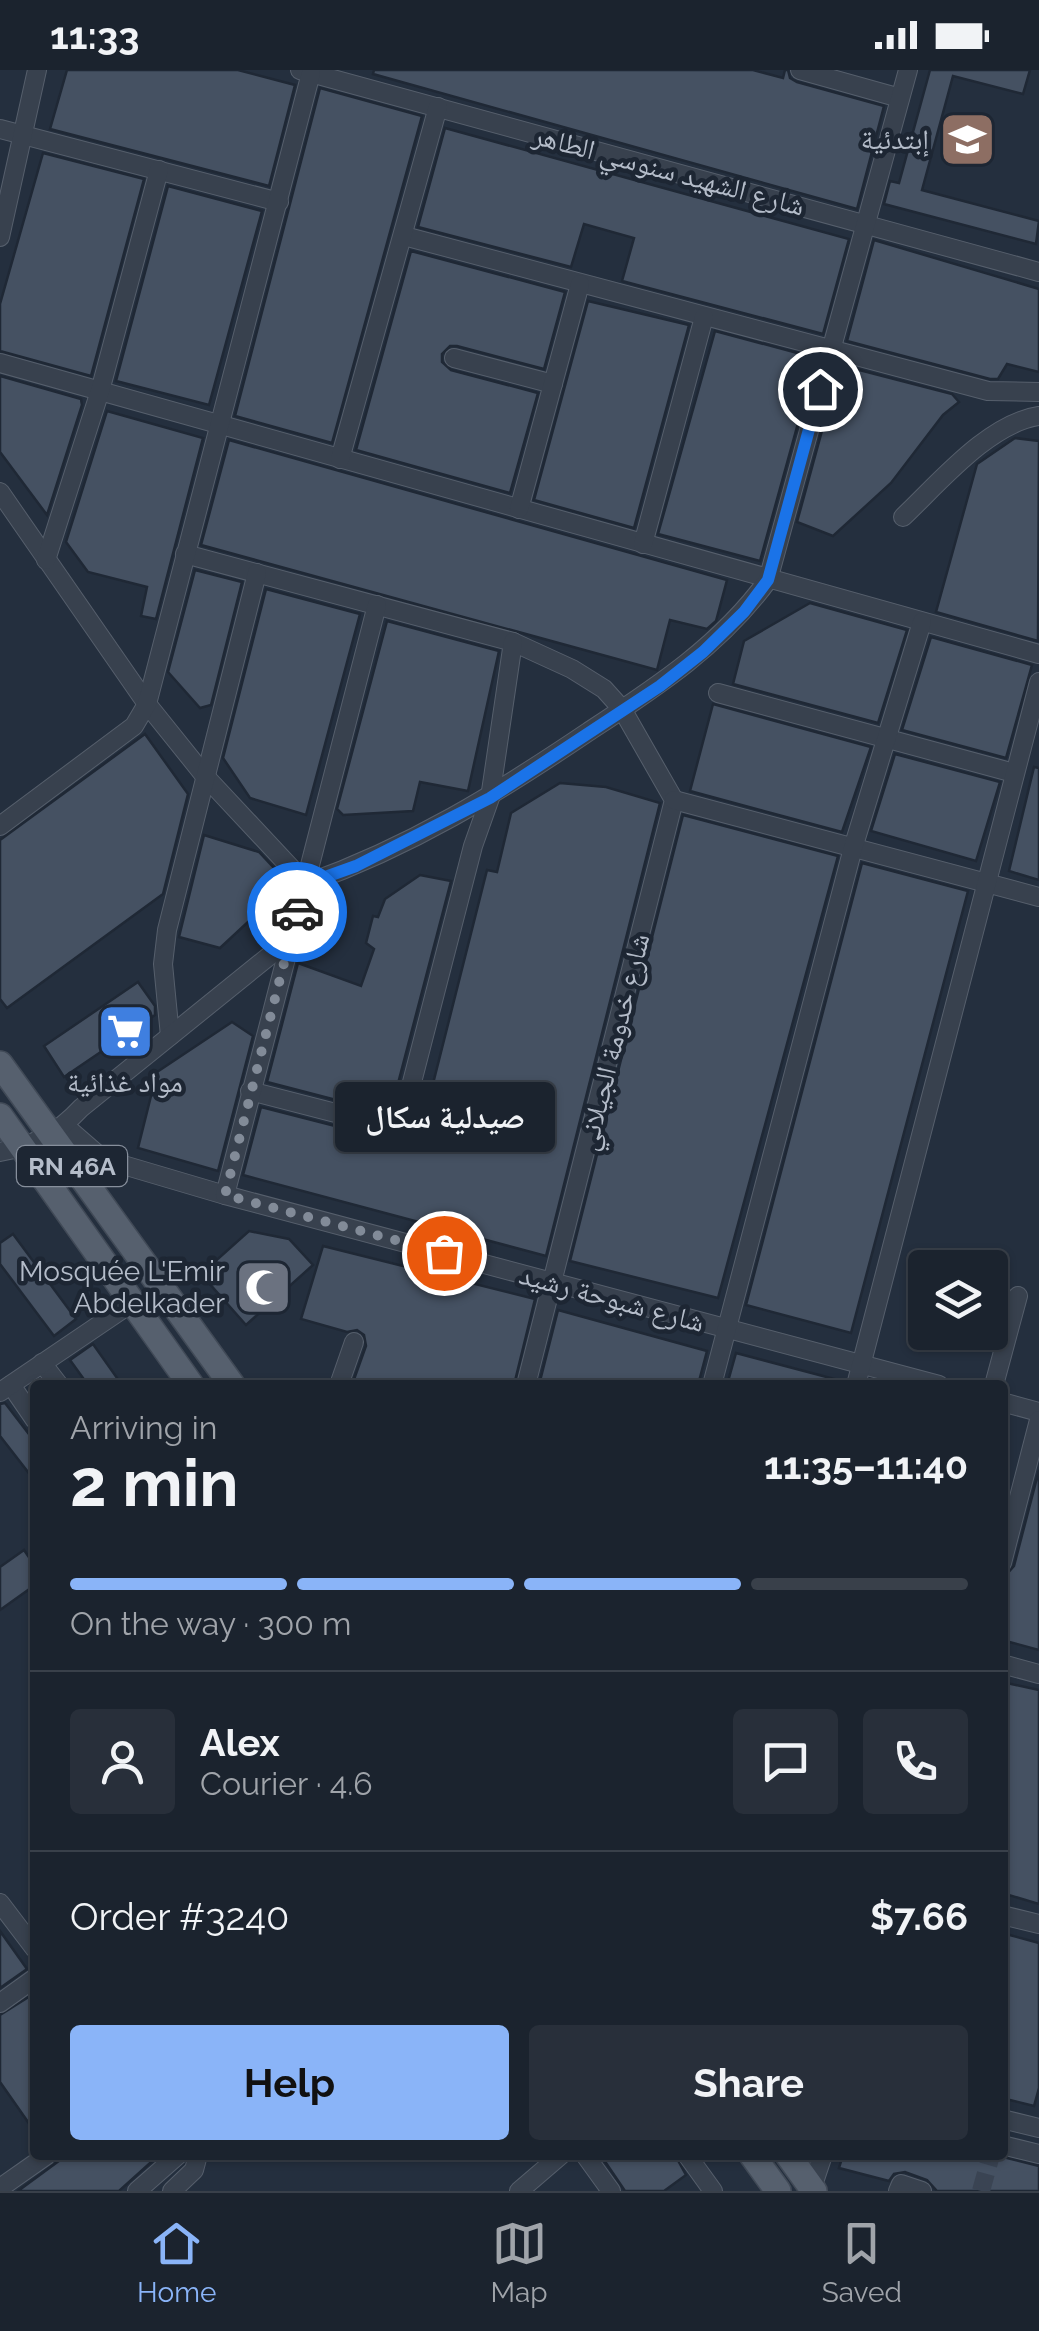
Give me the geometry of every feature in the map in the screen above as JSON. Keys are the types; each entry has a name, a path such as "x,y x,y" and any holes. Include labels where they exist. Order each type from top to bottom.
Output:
{"main road":[{"name":"RN 46A","path":"0,1064 57,1131 223,1380"},
{"name":"RN 46A","path":"0,1116 12,1150 132,1302 187,1380"},
{"path":"756,2160 778,2191"},
{"path":"792,2160 813,2189"}],"street":[{"path":"0,237 37,70"},
{"path":"800,70 900,98"},
{"path":"306,884 356,866 490,798 703,652 744,612 768,580 908,70"},
{"path":"0,826 134,726 147,704 279,202 305,72"},
{"name":"شارع الشهيد سنوسي الطاهر","path":"305,72 1039,272"},
{"path":"340,459 438,108"},
{"path":"0,129 279,202"},
{"path":"46,560 100,391 158,170"},
{"path":"404,236 988,391 1039,392"},
{"path":"518,510 580,284"},
{"path":"642,544 704,317"},
{"path":"454,358 553,384"},
{"path":"0,363 1039,654"},
{"path":"903,516 988,440 1014,423 1039,416"},
{"path":"0,492 147,704 204,774 306,884"},
{"path":"185,554 513,642 572,669 604,690 622,710 674,800 1039,896"},
{"path":"170,1036 163,964 167,930 257,574"},
{"path":"225,1195 377,605"},
{"path":"713,1380 853,848 922,622"},
{"path":"250,1091 390,1127 398,1125 404,1117 473,846 490,798 513,642"},
{"path":"857,1380 1039,682"},
{"path":"718,693 1014,773"},
{"name":"شارع خدومة الجيلاني","path":"527,1380 674,800"},
{"path":"12,1150 57,1131 289,940"},
{"name":"شارع شبوحة رشيد","path":"57,1131 103,1159 225,1195 921,1380"},
{"path":"995,1380 1018,1296"},
{"path":"30,1414 6,1388 132,1302"},
{"path":"341,1380 354,1342"},
{"path":"42,1363 54,1380"},
{"path":"1008,1404 1039,1416 1008,1539"},
{"path":"1008,1666 1039,1674"},
{"path":"0,1903 30,1935"},
{"path":"1008,1916 1039,1924"},
{"path":"0,2003 30,1982"},
{"path":"1008,2120 1039,2128"},
{"path":"1008,2146 1039,2154"},
{"path":"0,2188 22,2184 43,2160"},
{"path":"137,2191 172,2160"},
{"path":"172,2191 194,2170 197,2160"},
{"path":"519,2191 555,2160"},
{"path":"589,2160 611,2191"},
{"path":"690,2160 703,2187"},
{"path":"813,2189 822,2160"},
{"path":"899,2188 922,2191"}],"building":[{"path":"67,70 238,70 295,85 269,186 50,129"},
{"path":"374,70 753,70 783,78 788,70 790,78 797,82 884,106 857,209 373,74"},
{"path":"930,70 1030,70 1023,94 953,76 922,190 1039,221 1036,244 884,204 890,181 899,183"},
{"path":"320,88 422,116 332,443 235,416"},
{"path":"445,128 849,239 823,334 622,281 634,238 584,224 571,267 418,227"},
{"path":"43,153 144,179 91,376 0,351 0,304"},
{"path":"168,186 262,211 209,405 116,381"},
{"path":"874,240 1039,289 1039,372 1007,364 998,379 990,379 847,341"},
{"path":"411,251 565,292 544,369 457,346 450,346 442,354 442,362 451,370 538,393 510,493 356,450"},
{"path":"588,301 689,325 634,528 534,500"},
{"path":"715,331 816,358 760,561 658,534"},
{"path":"840,365 952,394 959,402 943,415 891,483 833,536 797,522"},
{"path":"0,376 81,399 47,515 0,452"},
{"path":"107,411 203,438 156,619 141,616 147,587 88,572 66,542"},
{"path":"1015,438 1039,441 1038,641 936,612 977,464"},
{"path":"229,440 727,580 716,621 707,629 670,620 657,670 201,545"},
{"path":"195,570 242,582 211,705 200,708 168,672"},
{"path":"266,589 360,614 306,815 250,798 223,758"},
{"path":"810,603 907,630 878,723 733,684 744,641"},
{"path":"387,621 499,651 468,791 420,782 413,811 343,815 337,809"},
{"path":"931,637 1032,665 1006,758 902,730"},
{"path":"713,704 871,747 842,832 690,791"},
{"path":"145,734 188,794 163,894 7,1008 0,999 0,840"},
{"path":"895,754 1000,782 976,861 871,831"},
{"path":"1034,767 1039,768 1039,880 1009,871"},
{"path":"560,783 606,787 660,803 546,1256 243,1175 261,1107 417,1147 487,870 497,872 511,813"},
{"path":"683,815 838,856 718,1298 570,1261"},
{"path":"204,835 259,852 288,883 278,909 264,907 220,948 179,937"},
{"path":"862,863 968,891 851,1333 746,1305"},
{"path":"420,875 451,881 390,1114 267,1082 298,963 361,986 374,949 366,943 373,916 378,917 385,899"},
{"path":"138,982 155,1006 155,1015 64,1077 44,1046"},
{"path":"232,1022 253,1036 218,1171 138,1148 157,1072"},
{"path":"249,1231 289,1239 313,1265 246,1325 201,1274"},
{"path":"13,1234 76,1319 54,1336 0,1264 0,1243"},
{"path":"323,1246 535,1299 515,1380 354,1380 366,1346 364,1335 357,1330 347,1332 301,1319"},
{"path":"558,1310 707,1351 699,1380 540,1380"},
{"path":"93,1344 118,1380 84,1380 70,1360"},
{"path":"736,1353 838,1380 728,1380"},
{"path":"5,1403 30,1436 30,1475 0,1436 0,1404"},
{"path":"1039,1470 1039,1650 1008,1642 1008,1573 1014,1566"},
{"path":"24,1550 30,1559 30,1589 0,1610 0,1567"},
{"path":"1008,1683 1039,1690 1039,1904 1008,1895"},
{"path":"0,1931 27,1969 0,1988"},
{"path":"1008,1935 1039,1943 1039,2088 1034,2106 1008,2100"},
{"path":"30,1996 30,2125 0,2082 0,2015"},
{"path":"1008,2158 1039,2166 1039,2191 937,2191 927,2180 905,2172 894,2174 889,2181 839,2168 841,2160"},
{"path":"60,2160 153,2160 119,2191 18,2191"},
{"path":"604,2160 678,2160 686,2175 664,2191 625,2191"}],"tunnel":[{"path":"981,2191 990,2160"}],"way so far":[{"path":"297,912 225,1195 444,1253"}],"place":[{"name":"إبتدئية","path":"968,139"},
{"name":"مواد غذائية","path":"125,1031"},
{"name":"صيدلية سكال","path":"444,1253"},
{"name":"Mosquée L'Emir Abdelkader","path":"264,1287"}],"route":[{"path":"297,912 306,884 356,866 490,798 660,686 744,612 768,580 820,389"}]}
